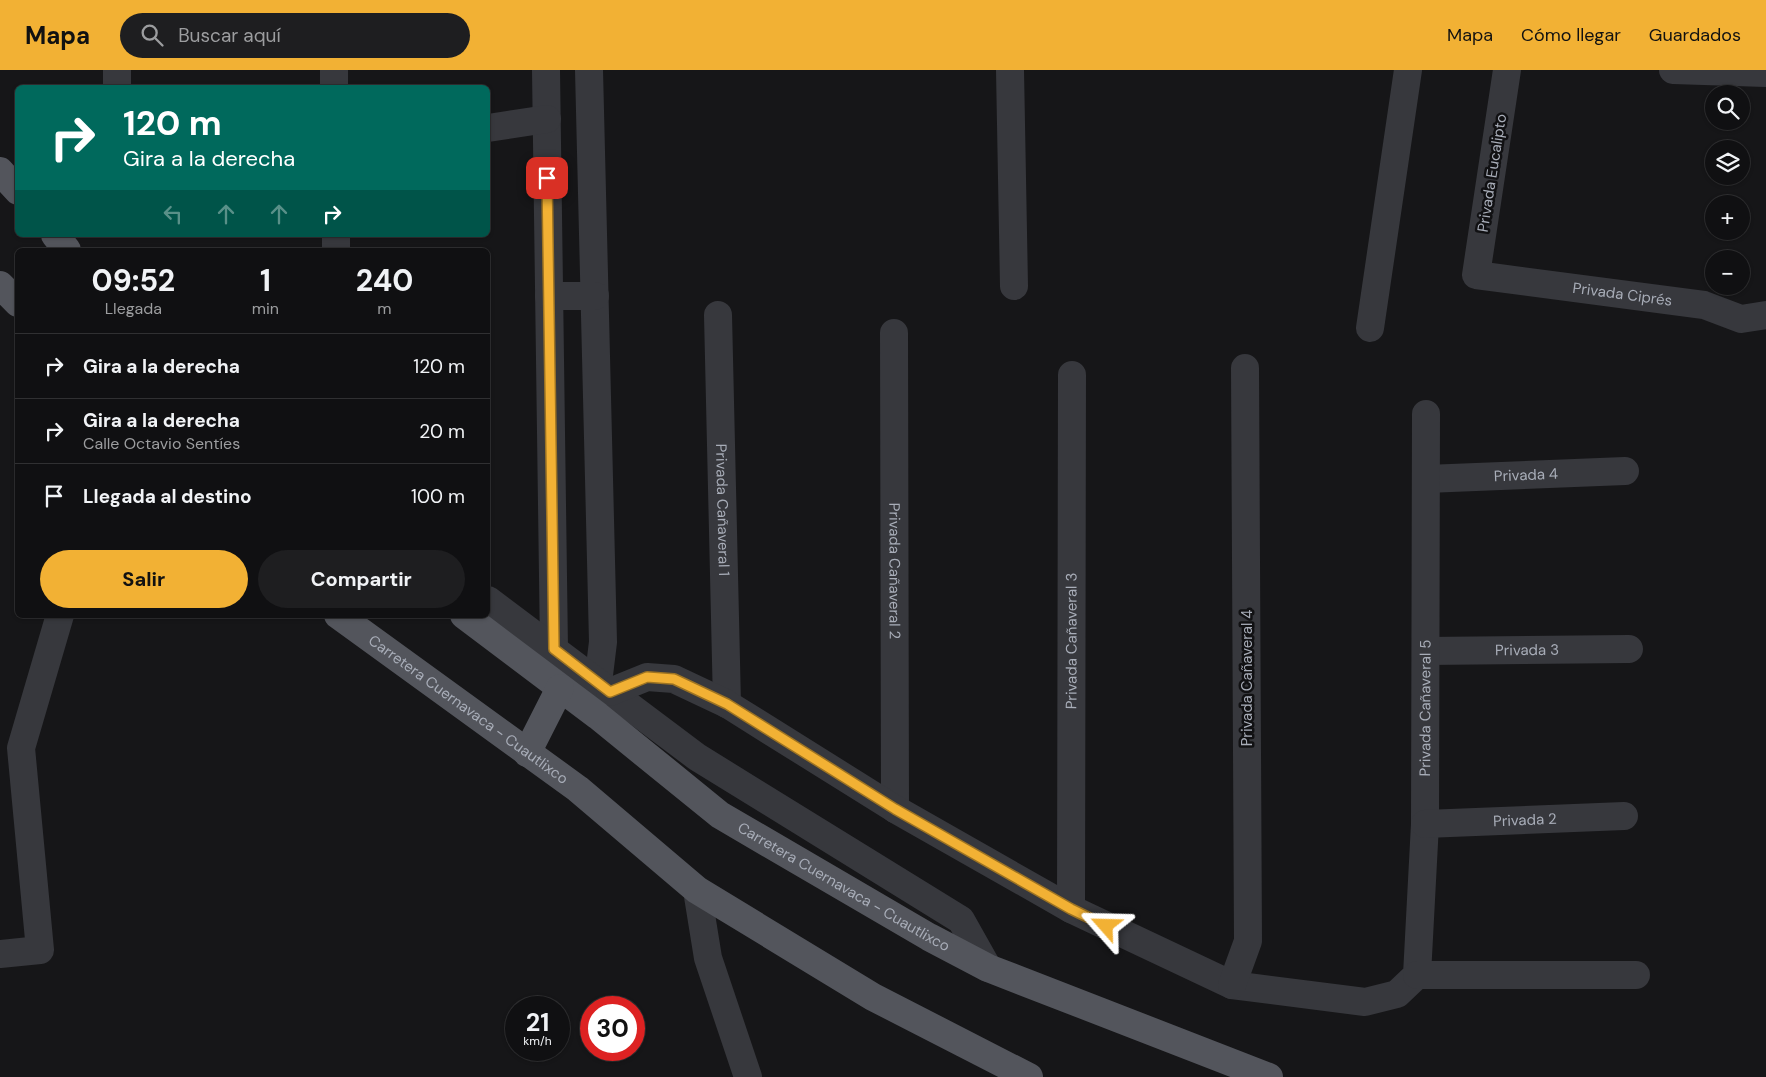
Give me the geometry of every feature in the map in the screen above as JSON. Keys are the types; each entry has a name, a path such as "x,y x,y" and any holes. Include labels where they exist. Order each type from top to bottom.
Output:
{"main road":[{"path":"0,171 15,188"},
{"path":"57,237 65,248"},
{"path":"0,285 15,300"},
{"name":"Carretera Cuernavaca - Cuautlixco","path":"342,618 578,789 697,890 873,997 1029,1077"},
{"name":"Carretera Cuernavaca - Cuautlixco","path":"468,618 598,716 720,815 929,937 988,968 1269,1077"},
{"path":"528,753 560,688"}],"street":[{"path":"117,70 117,85"},
{"path":"334,70 334,85"},
{"path":"546,70 554,649"},
{"path":"590,70 604,687"},
{"path":"1010,70 1014,286"},
{"path":"1370,328 1408,70"},
{"name":"Privada Eucalipto","path":"1476,275 1507,70"},
{"path":"1673,70 1766,73"},
{"path":"490,128 546,119"},
{"name":"Privada Ciprés","path":"1476,275 1704,304 1741,319 1766,316"},
{"path":"549,296 595,296"},
{"name":"Privada Cañaveral 1","path":"718,315 727,704"},
{"name":"Privada Cañaveral 2","path":"894,333 895,809"},
{"name":"Privada Cañaveral 4","path":"1232,985 1248,941 1245,368"},
{"name":"Privada Cañaveral 3","path":"1071,909 1072,375"},
{"name":"Privada Cañaveral 5","path":"1417,975 1425,824 1426,414"},
{"name":"Privada 4","path":"1426,479 1625,471"},
{"path":"490,601 697,757 961,920 988,968"},
{"path":"0,954 40,950 21,748 59,618"},
{"name":"Privada 3","path":"1426,651 1629,649"},
{"path":"604,687 647,677 674,679 727,704 895,809 1071,909 1232,985 1364,1002 1397,994 1417,975 1636,975"},
{"name":"Privada 2","path":"1425,824 1624,816"},
{"path":"697,890 708,958 748,1077"}],"route":[{"path":"547,178 554,649 610,692 647,677 674,679 727,704 895,809 1071,909 1106,926"}]}
